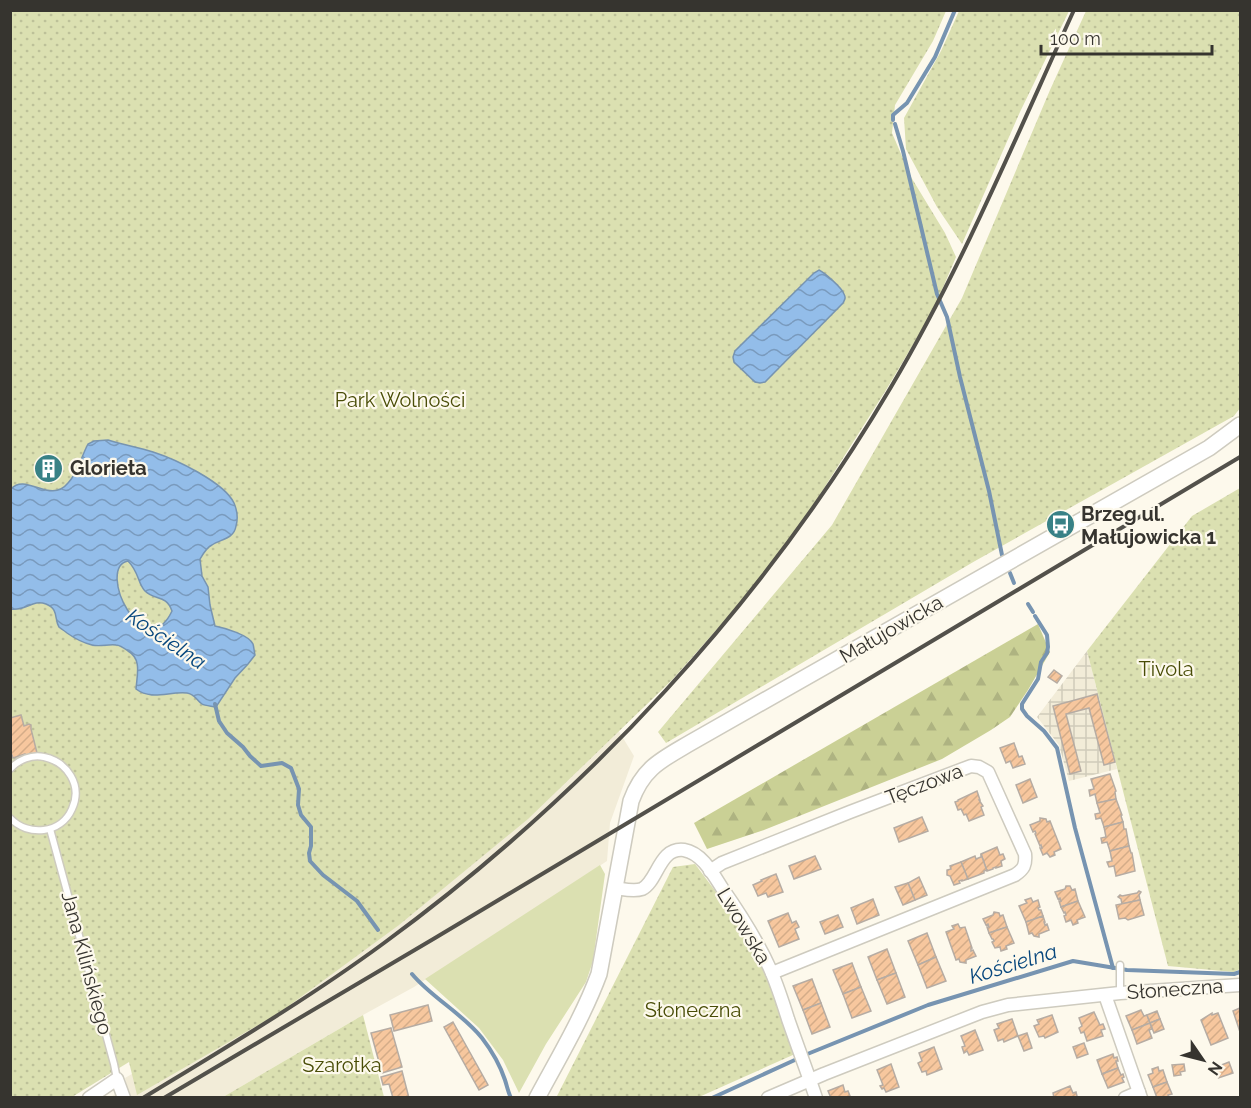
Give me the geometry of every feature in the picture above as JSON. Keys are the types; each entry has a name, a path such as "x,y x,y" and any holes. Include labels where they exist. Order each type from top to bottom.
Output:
{"street":[{"name":"Małujowicka","path":"537,1098 574,1030 599,974 631,801 640,781 655,764 1209,448 1240,424"},
{"name":"Tęczowa","path":"710,871 839,816 971,766 988,772 1025,854 1026,864 1022,870 1015,876 772,973"},
{"name":"Lwowska","path":"615,888 635,891 643,888 649,883 659,864 672,853 681,850 691,852 697,857 710,871 745,922 772,973 816,1098"},
{"name":"Słoneczna","path":"768,1098 982,1012 1008,1005 1120,993 1240,985"},
{"path":"1105,995 1140,1095 1125,1098"},
{"path":"89,1098 117,1079"},
{"name":"Jana Kilińskiego","path":"117,1079 124,1098"}],"lane":[{"path":"10,769 25,759 39,756 53,759 65,767 73,779 76,794 72,809 63,822 50,829 38,831 26,829 10,818"},
{"name":"Jana Kilińskiego","path":"50,829 117,1079"},
{"path":"1120,965 1120,993"}],"shaded area":[{"path":"1087,651 1117,769 1069,781 1059,745 1037,717"},
{"path":"612,720 634,756 610,823 607,861 414,987 223,1097 109,1098 127,1087 125,1078 271,993"}],"green space":[{"name":"Park Wolności","path":"10,11 946,11 933,41 895,105 892,133 911,177 945,233 956,257 933,311 886,390 809,512 749,593 672,680 528,819 399,925 279,1013 137,1095 129,1062 72,1097 11,1097"},
{"path":"959,11 1069,11 1020,112 962,244 937,207 906,149 904,118 941,51"},
{"path":"1086,11 1240,11 1240,408 1234,416 975,561 666,743 658,732 832,525 962,298"},
{"name":"Tivola","path":"1240,488 1240,969 1234,972 1168,966 1087,651 1192,516"},
{"path":"1038,624 1050,652 1010,717 991,730 942,759 764,830 707,849 694,823"},
{"name":"Słoneczna","path":"695,864 746,932 768,973 795,1054 699,1097 556,1098 673,867"},
{"path":"600,865 605,874 593,961 586,982 546,1044 519,1093 503,1060 479,1028 425,979"},
{"name":"Szarotka","path":"363,1015 384,1097 223,1097"}],"water":[{"path":"819,270 843,291 845,298 843,303 765,382 755,382 734,362 735,351"},
{"path":"108,440 174,460 210,479 229,495 234,503 237,517 235,530 230,536 210,546 204,553 200,559 202,576 208,587 215,626 247,638 253,644 255,655 235,678 216,707 203,705 190,694 142,693 136,689 138,668 132,654 119,646 92,645 73,637 59,627 55,611 46,604 37,603 11,609 11,489 24,484 46,490 61,489 74,475 88,444","holes":["128,561 145,591 167,602 170,606 172,611 161,626 149,628 138,622 120,595 117,580 119,567"]}],"building":[{"path":"1054,670 1062,676 1057,683 1048,677"},
{"path":"1097,694 1115,762 1104,765 1089,708 1066,714 1081,771 1070,774 1053,706"},
{"path":"21,715 24,726 31,725 37,753 13,758 10,755 10,718"},
{"path":"1014,743 1019,757 1022,756 1025,764 1013,768 1010,761 1006,763 1000,748"},
{"path":"1110,774 1116,791 1116,799 1097,803 1095,794 1090,796 1089,790 1094,789 1091,779"},
{"path":"1030,779 1037,797 1023,803 1016,785"},
{"path":"977,791 984,815 969,821 961,809 958,810 955,802"},
{"path":"1116,799 1123,822 1104,827 1101,818 1096,819 1095,814 1100,813 1097,803"},
{"path":"922,817 928,831 899,842 894,828"},
{"path":"1040,818 1046,819 1047,822 1050,821 1061,849 1050,857 1047,853 1043,855 1036,833 1030,825 1040,821"},
{"path":"1123,822 1129,846 1110,851 1107,842 1102,843 1101,838 1106,837 1104,827"},
{"path":"1129,846 1135,871 1116,876 1114,866 1109,867 1107,862 1112,861 1110,851"},
{"path":"997,847 1000,855 1003,854 1005,859 1001,861 1002,866 987,871 981,854"},
{"path":"981,854 987,870 968,879 961,862 975,856 976,859 981,857"},
{"path":"815,856 821,869 794,879 789,866"},
{"path":"961,862 968,879 954,885 950,876 947,875 947,870 951,869 950,866"},
{"path":"776,874 783,892 768,897 766,893 758,896 753,885"},
{"path":"919,877 927,895 915,900 908,883"},
{"path":"908,883 915,900 903,905 895,887"},
{"path":"1066,886 1070,886 1072,890 1075,889 1078,901 1061,907 1060,898 1058,899 1055,892 1065,889"},
{"path":"1141,892 1140,900 1122,904 1118,897 1137,893"},
{"path":"1031,898 1033,902 1038,900 1040,907 1038,908 1043,916 1026,922 1019,906 1027,903 1025,900"},
{"path":"873,899 879,915 857,924 851,908"},
{"path":"1140,900 1144,915 1128,920 1119,919 1116,905"},
{"path":"1078,901 1085,917 1077,920 1078,923 1073,925 1071,920 1066,922 1065,912 1061,907"},
{"path":"994,912 999,913 1000,916 1003,915 1007,927 989,933 988,924 986,925 983,919 993,915"},
{"path":"788,913 792,923 796,921 799,927 795,929 799,939 779,947 768,921"},
{"path":"838,915 843,927 825,934 820,922"},
{"path":"1043,916 1049,930 1039,934 1039,937 1032,933 1029,934 1026,922"},
{"path":"958,924 960,928 965,927 971,951 973,950 976,956 966,960 966,963 960,962 959,959 956,960 946,932 954,929 952,926"},
{"path":"1007,927 1014,943 1001,951 1000,947 995,948 989,933"},
{"path":"927,933 936,957 918,965 908,941"},
{"path":"887,949 896,973 877,980 868,957"},
{"path":"936,957 946,981 927,988 918,965"},
{"path":"852,963 861,987 843,994 833,970"},
{"path":"896,973 905,997 887,1004 877,980"},
{"path":"812,979 821,1003 803,1010 793,986"},
{"path":"861,987 871,1011 852,1018 843,994"},
{"path":"821,1003 830,1027 812,1034 803,1010"},
{"path":"428,1005 432,1021 394,1031 390,1015"},
{"path":"1240,1008 1240,1032 1233,1011"},
{"path":"1141,1010 1144,1016 1147,1015 1150,1023 1132,1030 1126,1016"},
{"path":"1157,1011 1160,1019 1150,1023 1147,1015"},
{"path":"1094,1012 1100,1025 1103,1024 1105,1029 1101,1030 1103,1036 1087,1041 1084,1032 1081,1033 1079,1028 1082,1026 1079,1018"},
{"path":"1212,1013 1212,1015 1218,1013 1228,1038 1211,1045 1201,1020"},
{"path":"1052,1015 1058,1032 1045,1038 1044,1036 1039,1037 1034,1026 1039,1024 1037,1020"},
{"path":"1012,1019 1018,1036 1004,1042 1003,1039 998,1041 994,1030 999,1028 997,1024"},
{"path":"1160,1019 1164,1029 1154,1033 1150,1023"},
{"path":"453,1022 488,1085 479,1090 444,1027"},
{"path":"1150,1023 1152,1029 1149,1030 1152,1038 1137,1044 1132,1030"},
{"path":"391,1028 402,1067 382,1073 371,1033"},
{"path":"975,1030 983,1050 969,1055 967,1051 964,1053 962,1047 965,1046 961,1036"},
{"path":"1027,1033 1032,1048 1024,1051 1018,1036"},
{"path":"1084,1043 1088,1054 1077,1058 1073,1047"},
{"path":"934,1047 942,1069 927,1075 926,1071 922,1072 918,1063 922,1061 919,1053"},
{"path":"1113,1054 1114,1058 1117,1057 1118,1068 1102,1074 1097,1060"},
{"path":"1229,1062 1233,1073 1218,1078 1214,1068"},
{"path":"891,1064 899,1087 886,1092 880,1086 883,1085 877,1070"},
{"path":"1184,1064 1185,1071 1180,1072 1181,1075 1174,1076 1172,1065"},
{"path":"1158,1067 1159,1071 1163,1070 1167,1082 1153,1087 1148,1075 1153,1073 1152,1069"},
{"path":"1118,1068 1121,1075 1123,1074 1124,1082 1108,1088 1102,1074"},
{"path":"402,1071 409,1098 393,1098 389,1084 383,1085 381,1077"},
{"path":"1167,1082 1172,1094 1168,1095 1169,1098 1157,1098 1153,1087"},
{"path":"843,1085 845,1092 848,1091 850,1096 831,1098 828,1091"},
{"path":"1070,1086 1073,1093 1076,1092 1075,1098 1054,1098 1053,1093"}],"waterway":[{"path":"893,120 893,115 907,103 935,57 955,10"},
{"path":"895,124 937,294 947,317 1002,555"},
{"path":"1010,573 1014,583"},
{"path":"1028,604 1033,612"},
{"path":"1035,616 1047,635 1048,647 1041,662 1038,679 1022,704 1022,709 1057,748 1075,828 1113,968"},
{"name":"Kościelna","path":"215,704 219,721 227,733 261,766 282,763 291,768 299,789 298,805 301,815 311,827 310,861 323,875 357,901 378,930"},
{"name":"Kościelna","path":"805,1055 928,1005 1073,961 1127,970 1234,974 1240,972"},
{"name":"Kościelna","path":"412,974 482,1038 503,1074 511,1098"},
{"name":"Kościelna","path":"712,1098 797,1059"}],"railway":[{"path":"143,1098 326,984 459,885 531,824 600,759 666,690 728,619 786,544 841,467 917,342 965,248 1074,10"},
{"path":"164,1098 1240,457"}],"place":[{"name":"Glorieta","path":"49,468"},
{"name":"Brzeg ul. Małujowicka 1","path":"1060,525"}]}
